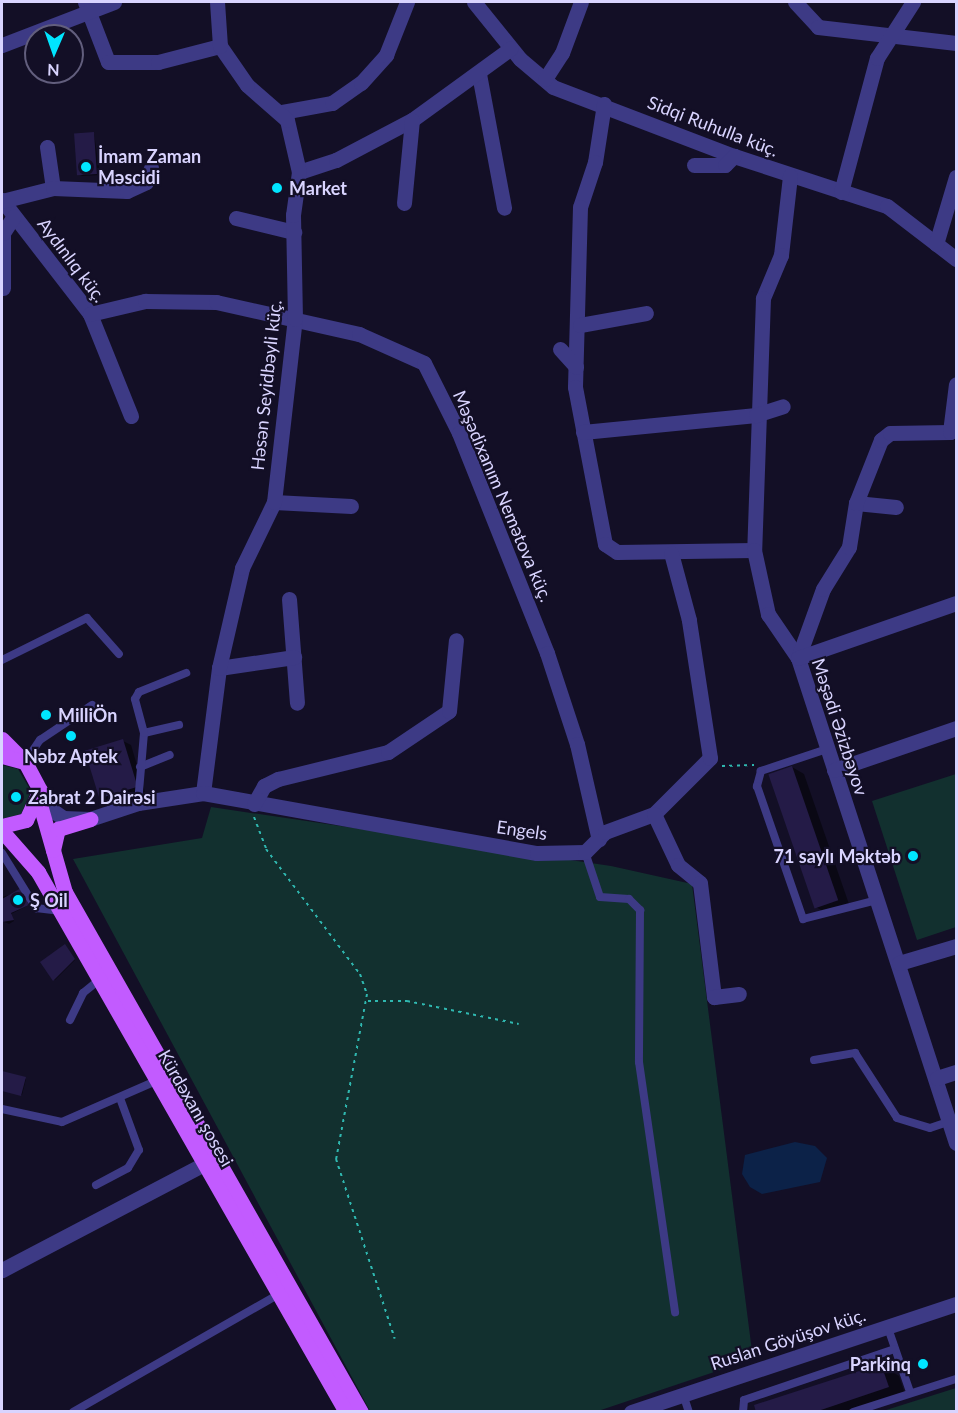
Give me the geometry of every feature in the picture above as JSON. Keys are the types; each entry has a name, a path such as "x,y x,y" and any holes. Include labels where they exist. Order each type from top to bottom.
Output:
{"main road":[{"path":"2,739 25,762 38,780 39,801 53,862 361,1412"},
{"path":"2,756 25,762"},
{"path":"2,826 26,819 39,801"},
{"path":"53,862 54,832 90,819"},
{"name":"Kürdəxanı şosesi","path":"2,831 27,856 101,978 346,1412"}],"street":[{"path":"67,24 86,7 114,2"},
{"path":"86,7 100,49 114,64 158,62 220,45 217,2"},
{"path":"282,112 332,103 361,83 386,55 407,2"},
{"name":"Sidqi Ruhulla küç.","path":"474,2 511,48 567,94 604,104 790,176 886,206 957,259"},
{"path":"545,78 562,53 581,2"},
{"path":"795,2 818,27 897,33 957,43"},
{"path":"841,192 877,58 897,33 913,2"},
{"path":"2,45 24,40"},
{"name":"Həsən Seyidbəyli küç.","path":"203,793 219,668 246,553 274,502 295,319 294,232 299,172 293,134 282,112 247,85 220,45"},
{"path":"299,172 336,160 412,120 479,74 511,48"},
{"path":"479,74 504,208"},
{"path":"604,104 595,162 580,207 580,325 576,367 583,432 592,458 605,544 617,552 754,550"},
{"path":"404,203 412,120"},
{"path":"47,147 53,188"},
{"path":"694,165 725,165 734,156"},
{"path":"2,200 53,188 127,191 146,182 151,168"},
{"name":"Məşədi Əzizbəyov","path":"790,176 781,255 763,298 756,415 754,550 773,628 798,658 957,1143"},
{"path":"936,244 957,177"},
{"name":"Aydınlıq küç.","path":"2,200 90,314 131,416"},
{"path":"3,288 3,233 14,216"},
{"path":"236,218 294,232"},
{"name":"Məşədixanım Nemətova küç.","path":"90,314 145,301 183,299 295,319 359,334 424,363 459,433 547,653 577,744 599,840"},
{"path":"580,325 646,313"},
{"path":"560,349 576,367"},
{"path":"798,658 823,589 849,547 856,503 884,436 953,436 957,384"},
{"path":"583,432 756,415 783,406"},
{"path":"274,502 351,506"},
{"path":"856,503 896,507"},
{"path":"585,852 605,832 654,814 684,779 706,764 710,743 671,553"},
{"path":"289,599 297,703"},
{"path":"798,658 957,603"},
{"path":"254,804 264,786 278,778 388,753 449,711 456,640"},
{"path":"219,668 294,657"},
{"path":"834,770 957,728"},
{"name":"Engels","path":"90,819 138,803 203,793 254,804 537,853 585,852"},
{"path":"39,801 63,818 90,819"},
{"path":"654,814 678,865 700,883 714,997 739,994"},
{"path":"899,963 957,946"},
{"path":"937,1078 957,1072"},
{"path":"2,1270 206,1163"},
{"name":"Ruslan Göyüşov küç.","path":"631,1412 957,1304"}],"lane":[{"path":"2,660 87,618 118,654"},
{"path":"138,803 144,733 135,699 139,692 186,674"},
{"path":"25,762 40,740 93,705"},
{"path":"144,733 179,725"},
{"path":"827,749 761,771 757,786 799,915 807,919 877,900"},
{"path":"140,767 170,755"},
{"path":"585,852 600,897 629,899 640,910 639,1062 675,1312"},
{"path":"2,853 36,908 61,912"},
{"path":"70,1020 84,993 101,978"},
{"path":"814,1060 855,1053 897,1118 930,1128 950,1121"},
{"path":"2,1109 63,1122 158,1080"},
{"path":"96,1185 128,1168 139,1150 120,1098"},
{"path":"73,1412 279,1294"},
{"path":"888,1328 909,1392"},
{"path":"742,1412 744,1400 895,1349"},
{"path":"853,1412 909,1392 957,1379"},
{"path":"683,1394 689,1412"}],"path":[{"path":"706,764 752,764 761,771"},
{"path":"254,804 254,822 266,849 360,974 367,1001 336,1159 395,1339"},
{"path":"367,1001 407,1001 519,1024"}],"green space":[{"name":"Zabrat 2 Dairəsi","path":"2,765 18,769 31,791 21,814 2,819"},
{"path":"956,774 956,927 917,940 872,801"},
{"path":"211,807 611,866 692,884 753,1359 598,1411 370,1411 73,859 202,838"},
{"path":"956,1388 956,1411 883,1411"}],"water":[{"path":"795,1142 815,1146 827,1158 820,1182 762,1194 750,1187 742,1174 745,1155"}],"building":[{"path":"94,132 97,174 77,175 74,133"},
{"path":"123,739 138,787 99,799 85,751"},
{"path":"792,766 838,900 815,908 768,774"},
{"path":"21,888 29,905 11,913 14,920 2,922 2,899"},
{"path":"65,944 75,959 53,981 40,962"},
{"path":"2,1071 26,1077 21,1096 2,1091"},
{"path":"881,1364 889,1387 815,1412 756,1412 754,1405"}],"place":[{"name":"İmam Zaman Məscidi","path":"86,167"},
{"name":"Market","path":"277,188"},
{"name":"MilliÖn","path":"46,715"},
{"name":"Nəbz Aptek","path":"71,736"},
{"name":"Zabrat 2 Dairəsi","path":"16,797"},
{"name":"71 saylı Məktəb","path":"913,856"},
{"name":"Ş Oil","path":"18,900"},
{"name":"Parkinq","path":"923,1364"}]}
